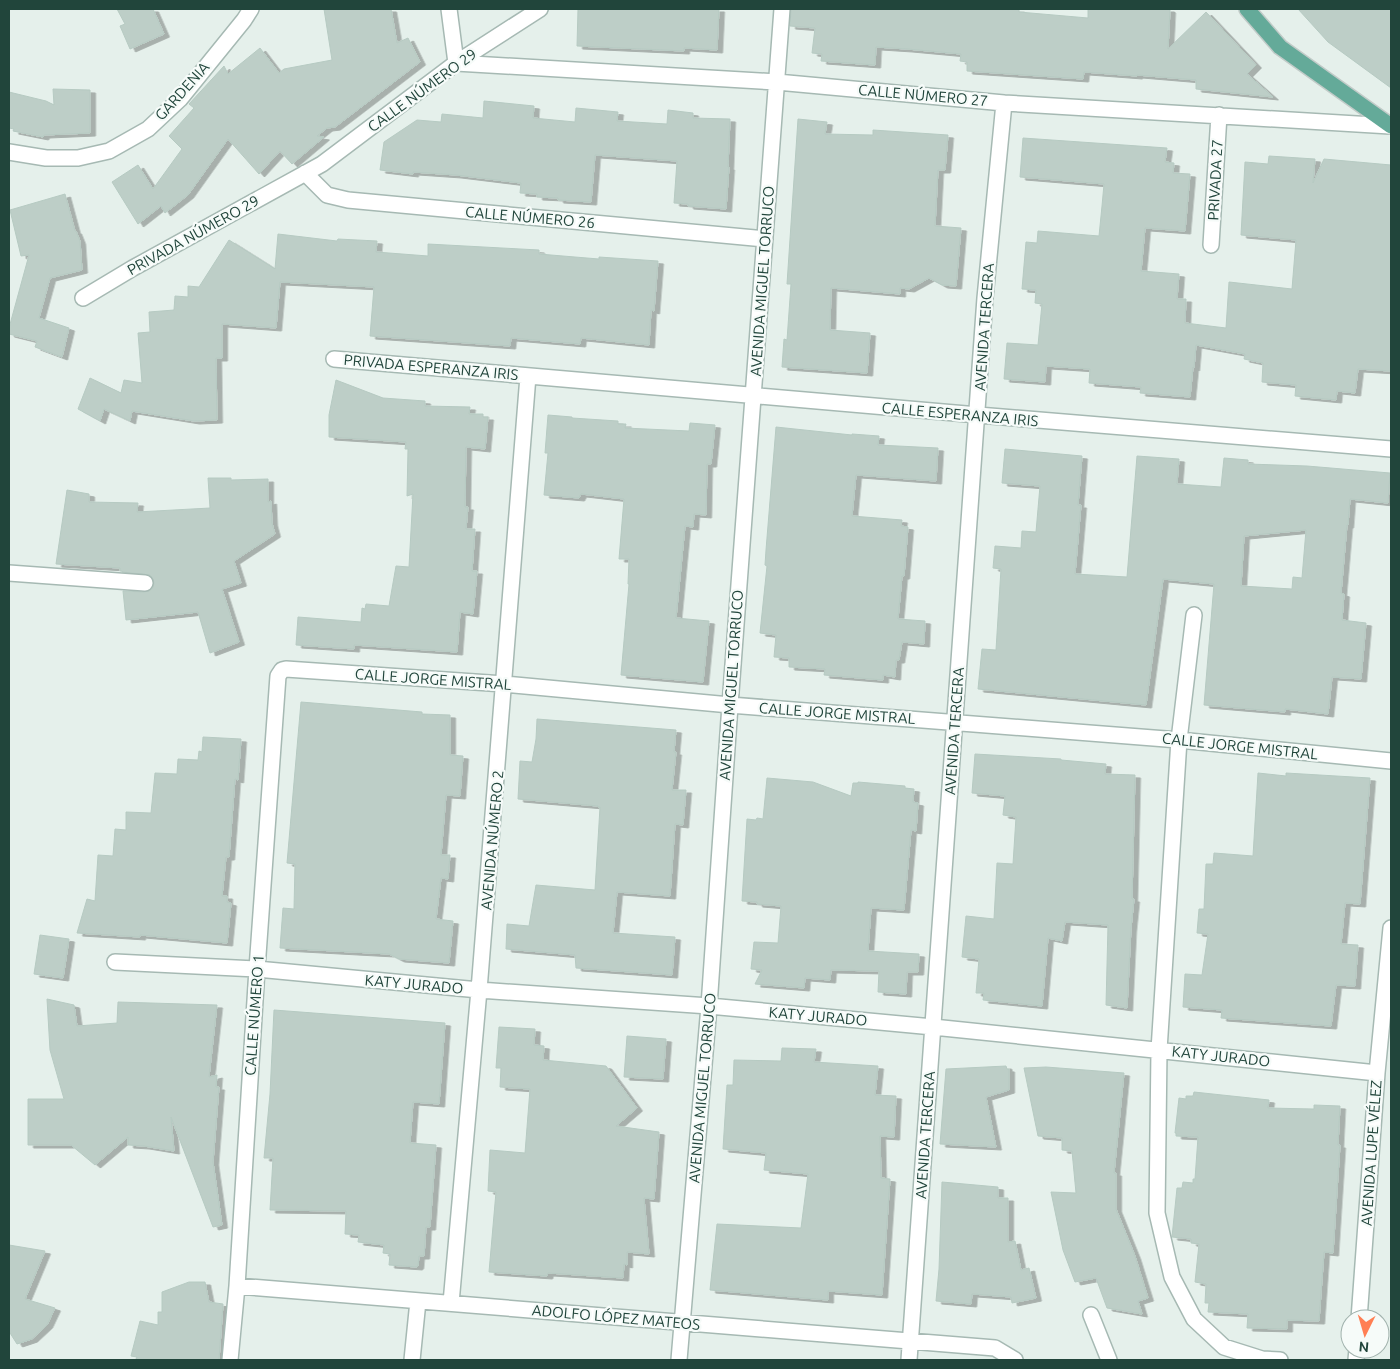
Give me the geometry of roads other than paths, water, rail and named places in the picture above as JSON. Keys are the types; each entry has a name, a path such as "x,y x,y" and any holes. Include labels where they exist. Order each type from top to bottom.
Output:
{"main road":[{"path":"1247,9 1280,47 1391,126"}],"street":[{"name":"GARDENIA","path":"9,152 46,158 78,158 109,151 148,129 180,99 251,9"},
{"path":"449,9 456,63"},
{"name":"CALLE NÚMERO 29","path":"305,173 322,164 456,63 540,9"},
{"name":"AVENIDA MIGUEL TORRUCO","path":"679,1360 709,1006 782,9"},
{"name":"CALLE NÚMERO 27","path":"456,63 777,82 1004,103 1391,126"},
{"name":"AVENIDA TERCERA","path":"909,1360 985,298 1004,103"},
{"name":"PRIVADA 27","path":"1211,245 1219,115"},
{"name":"CALLE NÚMERO 26","path":"305,173 327,195 348,200 765,239"},
{"name":"PRIVADA NÚMERO 29","path":"82,298 132,268 305,173"},
{"name":"PRIVADA ESPERANZA IRIS","path":"334,360 528,376"},
{"name":"CALLE ESPERANZA IRIS","path":"528,376 1391,449"},
{"name":"AVENIDA NÚMERO 2","path":"451,1303 480,990 528,376"},
{"path":"9,573 145,583"},
{"path":"1194,615 1180,740 1159,1050 1157,1213 1172,1277 1194,1319 1224,1347 1262,1359 1280,1360"},
{"name":"CALLE JORGE MISTRAL","path":"282,670 504,684 730,705 1180,740 1391,761"},
{"name":"CALLE NÚMERO 1","path":"230,1360 278,676 282,670"},
{"name":"AVENIDA LUPE VÉLEZ","path":"1360,1309 1391,928"},
{"name":"KATY JURADO","path":"115,962 257,969 480,990 709,1006 1378,1073"},
{"name":"ADOLFO LÓPEZ MATEOS","path":"236,1286 995,1348 1015,1360"},
{"path":"412,1360 418,1301"},
{"path":"1091,1315 1109,1360"}]}
